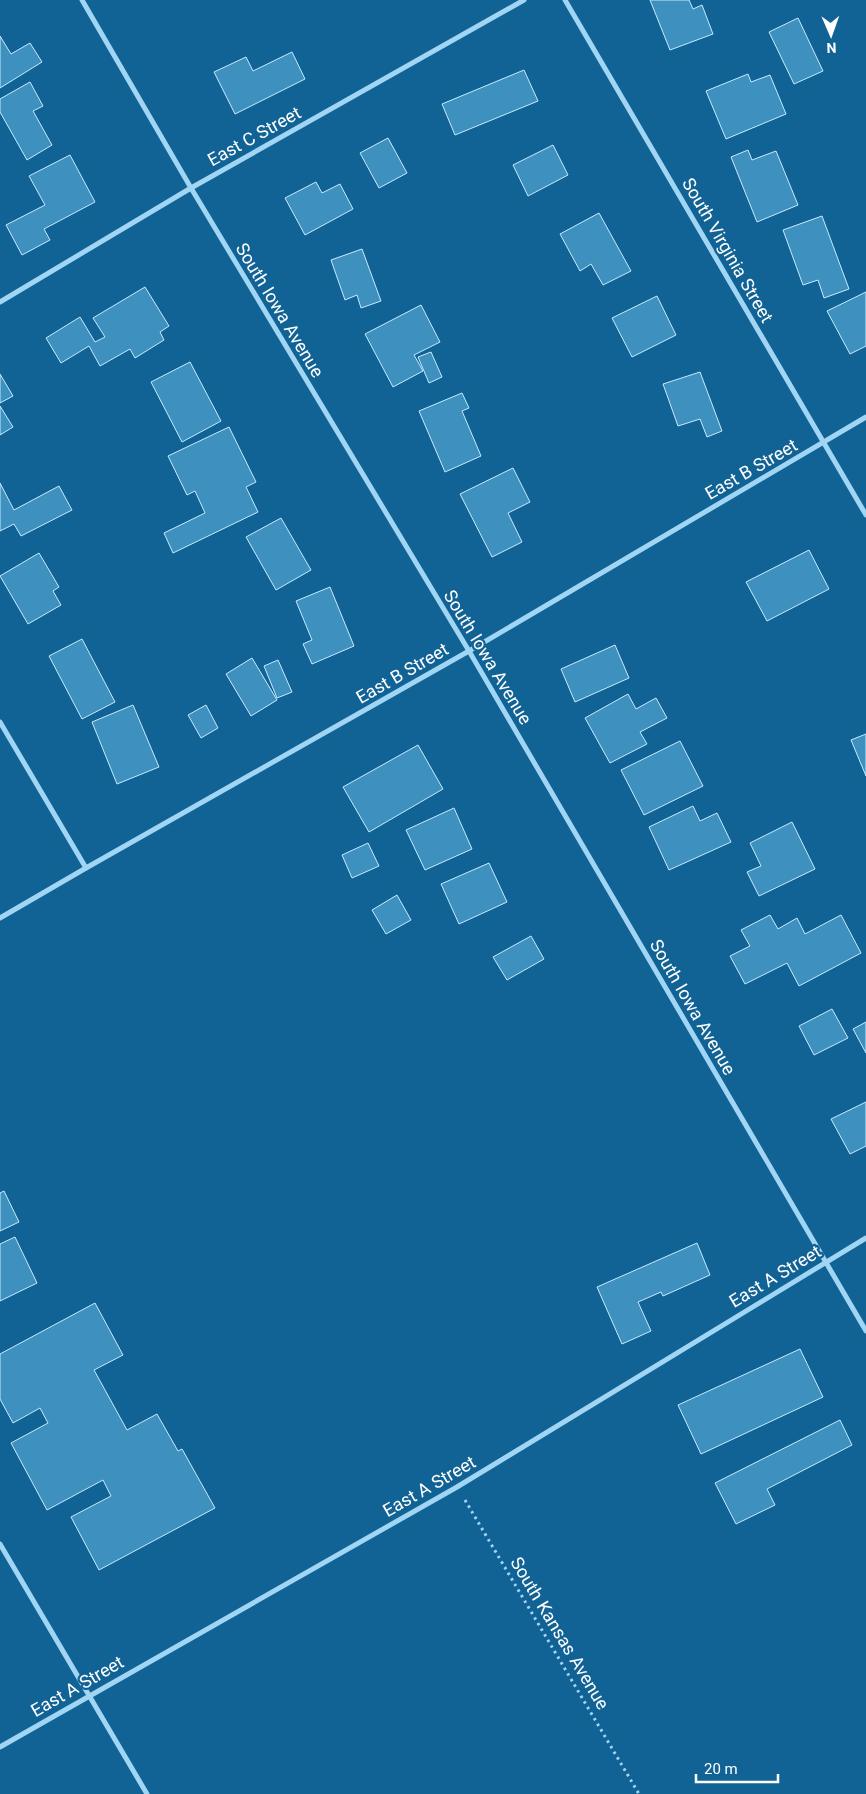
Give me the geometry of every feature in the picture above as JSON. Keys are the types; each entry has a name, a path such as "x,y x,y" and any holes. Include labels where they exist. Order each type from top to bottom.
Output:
{"street":[{"name":"South Iowa Avenue","path":"82,0 191,188 469,651 866,1331"},
{"name":"East C Street","path":"0,302 191,188 524,0"},
{"name":"South Virginia Street","path":"565,0 866,515"},
{"name":"East B Street","path":"0,918 469,651 866,417"},
{"path":"0,722 86,868"},
{"name":"East A Street","path":"0,1746 457,1487 866,1238"},
{"path":"0,1544 147,1794"}],"path":[{"name":"South Kansas Avenue","path":"457,1487 639,1794"}],"building":[{"path":"650,0 689,0 693,9 702,5 713,34 670,50"},
{"path":"798,18 823,71 794,84 769,32"},
{"path":"0,36 11,54 30,43 42,62 0,88"},
{"path":"292,52 305,79 235,114 214,72 246,57 253,71"},
{"path":"524,70 538,101 455,135 442,104"},
{"path":"748,74 751,82 770,75 786,114 726,139 706,91"},
{"path":"30,82 43,106 33,111 52,145 27,160 0,112 0,99"},
{"path":"388,138 407,173 379,188 360,153"},
{"path":"553,145 568,175 528,196 513,165"},
{"path":"748,150 752,160 776,151 798,205 757,222 731,157"},
{"path":"70,155 95,202 44,229 50,240 22,255 6,225 45,205 29,176"},
{"path":"316,182 322,193 340,184 353,209 305,235 285,198"},
{"path":"599,213 631,271 603,285 591,264 580,271 560,234"},
{"path":"822,216 849,289 824,298 818,280 803,285 783,230"},
{"path":"362,249 381,301 361,308 357,295 345,300 331,260"},
{"path":"145,287 169,326 160,332 164,340 135,358 130,349 100,366 89,346 61,363 46,338 80,317 95,342 105,337 93,318"},
{"path":"866,292 866,346 850,354 827,311"},
{"path":"657,296 676,335 632,357 612,318"},
{"path":"421,305 440,342 414,355 423,371 393,387 365,334"},
{"path":"431,352 442,377 429,383 418,357"},
{"path":"190,362 221,421 182,442 151,382"},
{"path":"700,372 722,431 707,437 700,419 678,426 663,384"},
{"path":"0,374 13,396 0,403"},
{"path":"462,393 469,408 462,411 481,456 445,472 419,411"},
{"path":"0,406 13,427 0,435"},
{"path":"229,427 256,482 246,487 258,512 173,553 164,533 205,513 195,491 187,495 168,456"},
{"path":"513,468 530,502 508,513 522,542 492,557 460,494"},
{"path":"0,483 14,510 59,486 72,510 21,536 14,524 0,531"},
{"path":"281,518 311,570 276,590 246,537"},
{"path":"809,550 829,589 767,621 746,582"},
{"path":"39,553 59,587 53,591 61,605 28,624 0,576"},
{"path":"330,587 354,646 312,664 303,644 312,640 296,601"},
{"path":"82,639 115,702 82,719 49,656"},
{"path":"615,645 629,678 575,702 561,669"},
{"path":"252,658 277,700 251,716 226,674"},
{"path":"278,660 292,692 277,698 264,666"},
{"path":"628,694 636,709 656,698 667,718 640,732 647,744 610,763 585,718"},
{"path":"133,705 159,767 117,784 92,722"},
{"path":"206,705 218,728 201,738 188,715"},
{"path":"866,734 866,776 851,740"},
{"path":"680,741 703,786 644,815 621,770"},
{"path":"418,745 443,789 369,832 343,787"},
{"path":"693,806 700,821 717,813 731,842 669,870 649,827"},
{"path":"454,808 472,849 425,870 406,830"},
{"path":"792,822 815,869 759,896 747,872 761,866 750,843"},
{"path":"368,843 379,866 352,878 342,855"},
{"path":"489,863 507,902 459,924 441,884"},
{"path":"397,895 411,920 386,934 372,910"},
{"path":"770,915 778,929 797,918 805,934 841,915 861,953 799,986 787,963 745,984 730,956 750,946 741,930"},
{"path":"531,936 544,959 507,980 493,957"},
{"path":"832,1009 848,1038 814,1055 799,1026"},
{"path":"866,1022 866,1053 853,1029"},
{"path":"866,1102 866,1146 850,1154 831,1119"},
{"path":"4,1191 19,1222 0,1231 0,1193"},
{"path":"15,1237 37,1283 0,1301 0,1244"},
{"path":"697,1243 710,1275 663,1296 661,1292 638,1302 651,1331 622,1344 597,1287"},
{"path":"95,1303 123,1355 94,1370 127,1430 157,1414 178,1451 182,1449 215,1508 99,1570 71,1517 111,1496 103,1480 47,1510 11,1443 48,1423 40,1408 13,1423 0,1399 0,1354"},
{"path":"800,1349 823,1397 701,1454 678,1405"},
{"path":"840,1420 852,1445 767,1489 775,1505 736,1524 715,1483"}]}
